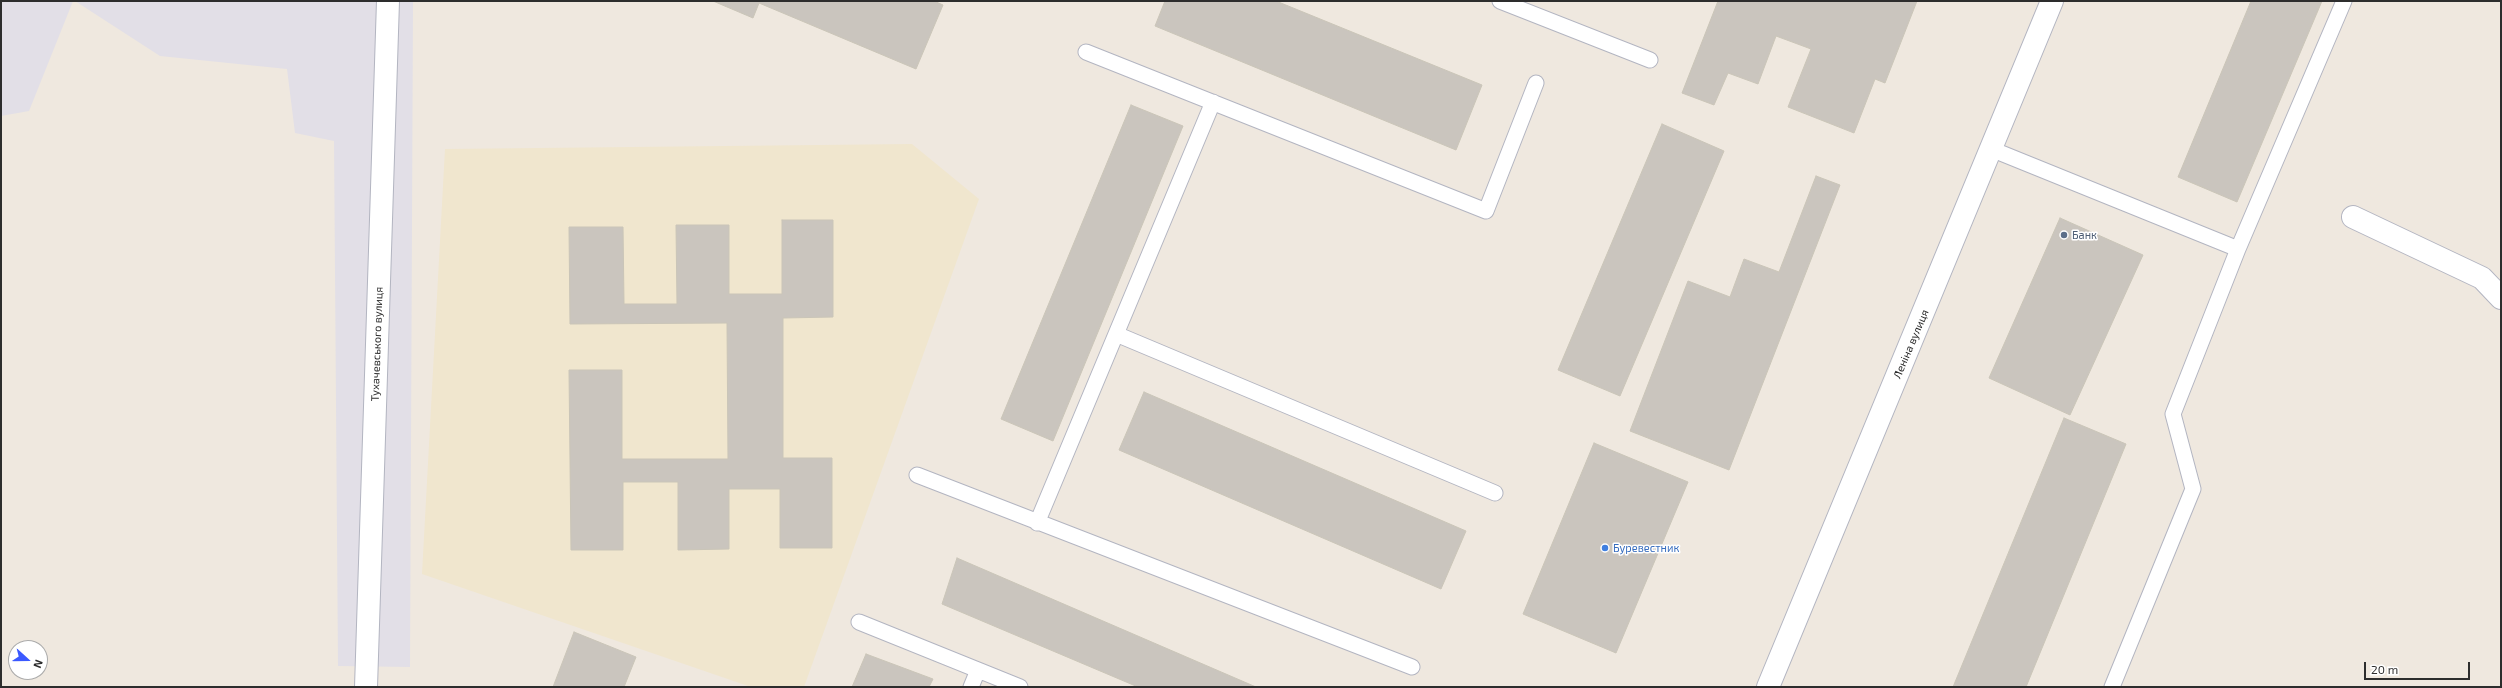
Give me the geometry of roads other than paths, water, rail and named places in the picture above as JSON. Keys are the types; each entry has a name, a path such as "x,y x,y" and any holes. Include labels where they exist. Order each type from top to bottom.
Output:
{"street":[{"name":"Тухачевського вулиця","path":"366,687 388,1"},
{"name":"Леніна вулиця","path":"1768,687 2052,1"},
{"path":"2353,217 2482,278 2501,298"}],"lane":[{"path":"1500,1 1650,60"},
{"path":"2112,687 2193,489 2173,414 2238,249 2344,1"},
{"path":"1086,52 1486,211 1536,83"},
{"path":"1037,523 1213,102"},
{"path":"1991,149 2238,249"},
{"path":"1116,334 1495,493"},
{"path":"917,475 1037,523 1412,667"},
{"path":"858,622 1020,687"},
{"path":"971,687 978,670"}],"place":[{"name":"Банк","path":"2064,235"},
{"name":"Буревестник","path":"1605,548"}]}
